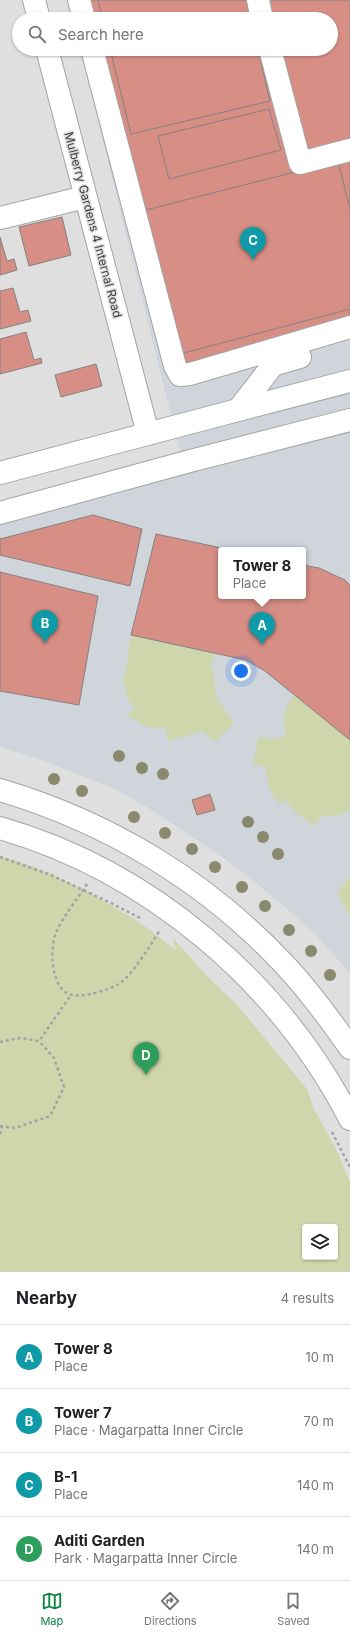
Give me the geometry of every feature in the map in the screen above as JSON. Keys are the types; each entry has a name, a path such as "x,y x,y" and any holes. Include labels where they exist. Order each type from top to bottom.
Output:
{"street":[{"path":"34,0 37,12"},
{"path":"79,0 82,12"},
{"path":"258,0 261,12"},
{"name":"Mulberry Gardens 4 Internal Road","path":"49,56 148,434"},
{"path":"94,56 175,366 180,375 190,374 350,327"},
{"path":"272,56 300,163 350,150"},
{"path":"0,218 85,196"},
{"path":"238,410 272,365 350,342"},
{"path":"0,473 350,381"},
{"path":"0,513 190,461 350,420"},
{"path":"0,790 59,810 129,843 163,863 195,885 232,915 283,963 309,992 350,1048"},
{"path":"0,828 46,843 80,858 112,875 174,914 204,937 242,972 282,1015 325,1075 350,1119"}],"path":[{"path":"0,857 51,875 111,902 145,921"},
{"path":"98,868 55,934 52,964 59,986 71,995 89,994 118,984 139,962 161,928"},
{"path":"155,925 166,932"},
{"path":"39,1041 71,995"},
{"path":"0,1042 20,1038 39,1041 54,1058 64,1087 50,1116 15,1128 1,1127 0,1134"},
{"path":"331,1130 350,1167"}],"shaded area":[{"path":"67,0 350,0 350,974 316,935 254,881 221,856 150,809 115,789 36,758 0,747 0,503 181,455 82,56 338,56 338,12 70,12"}],"green space":[{"path":"131,635 216,654 211,663 217,698 234,724 214,742 203,731 168,741 166,728 149,728 128,716 134,707 128,699 123,679"},
{"path":"294,695 350,740 350,809 337,816 322,816 314,826 293,810 286,800 279,804 269,788 265,766 253,765 258,737 272,739 286,736 284,714"},
{"path":"0,856 34,867 83,889 135,920 176,950 172,937 206,975 238,1006 307,1089 314,1109 337,1151 350,1182 350,1272 0,1272"},
{"path":"349,878 350,916 343,905 338,891"}],"building":[{"path":"75,0 350,0 350,322 180,375 92,56 338,56 338,12 79,12"},
{"path":"98,0 246,0 249,12 101,12"},
{"path":"112,56 260,56 270,101 131,134"},
{"path":"269,109 281,150 169,179 158,136"},
{"path":"338,161 350,209 350,309 180,354 142,211"},
{"path":"62,217 71,255 29,266 19,227"},
{"path":"0,237 7,261 14,259 17,270 0,275"},
{"path":"13,288 20,312 28,310 31,321 0,329 0,291"},
{"path":"26,332 34,360 41,358 42,363 0,374 0,339"},
{"path":"96,364 102,386 61,397 55,375"},
{"path":"93,515 142,529 130,586 0,555 0,539"},
{"path":"156,534 218,547 218,599 306,599 306,566 319,568 345,580 350,585 350,740 265,671 246,660 131,635"},
{"path":"0,572 98,596 79,705 0,691"},
{"path":"210,794 215,810 197,815 192,800"}],"place":[{"name":"B-1","path":"253,260"},
{"name":"Tower 7","path":"45,643"},
{"name":"Tower 8","path":"262,645"},
{"name":"Aditi Garden","path":"146,1075"}]}
